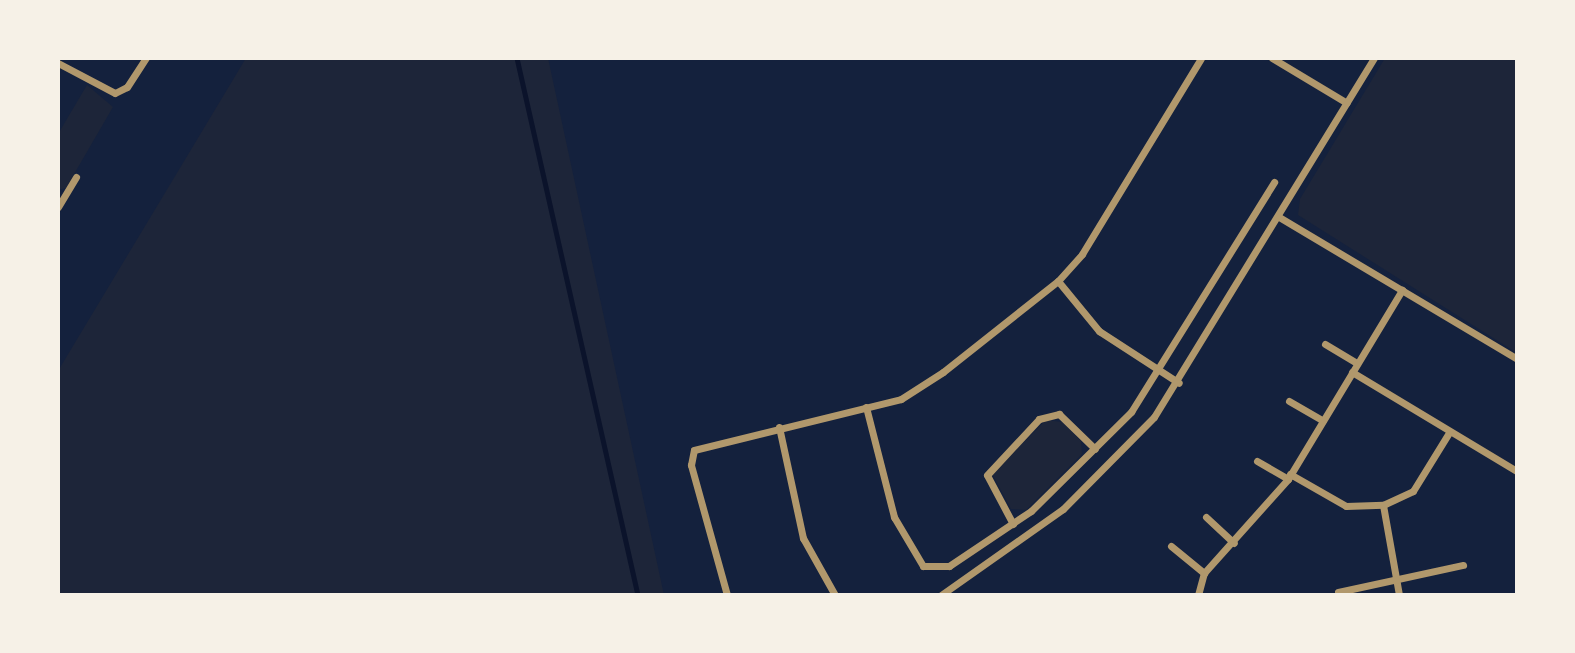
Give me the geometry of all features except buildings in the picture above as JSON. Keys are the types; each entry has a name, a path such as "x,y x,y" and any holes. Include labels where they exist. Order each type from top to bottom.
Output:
{"street":[{"path":"58,63 115,93 127,87 146,58"},
{"path":"727,595 691,455 702,444 866,407 921,389 1058,281 1089,243 1201,58"},
{"path":"1272,58 1347,103"},
{"path":"946,594 1063,509 1133,442 1179,383 1374,58"},
{"path":"59,201 76,177"},
{"path":"866,407 887,501 927,569 949,566 1013,524 1095,449 1160,371 1274,182"},
{"path":"1279,217 1517,359"},
{"path":"1058,281 1099,331 1179,383"},
{"path":"1198,595 1204,573 1289,477 1402,290"},
{"path":"1325,344 1357,363"},
{"path":"1352,372 1517,471"},
{"path":"1289,401 1323,421"},
{"path":"1013,524 987,475 1040,419 1059,414 1095,449"},
{"path":"779,427 803,538 835,595"},
{"path":"1257,461 1346,506 1383,505 1413,491 1450,431"},
{"path":"1383,505 1399,595"},
{"path":"1206,517 1234,542"},
{"path":"1171,546 1204,573"},
{"path":"1338,592 1463,565"}],"shaded area":[{"path":"246,58 548,58 664,595 58,595 58,371"},
{"path":"1385,58 1517,58 1517,353 1298,215 1300,199"},
{"path":"87,85 113,107 66,188 58,190 58,134"},
{"path":"1046,420 1062,422 1081,441 1082,454 1026,510 1011,509 992,474"}],"waterway":[{"path":"517,58 638,595"}]}
